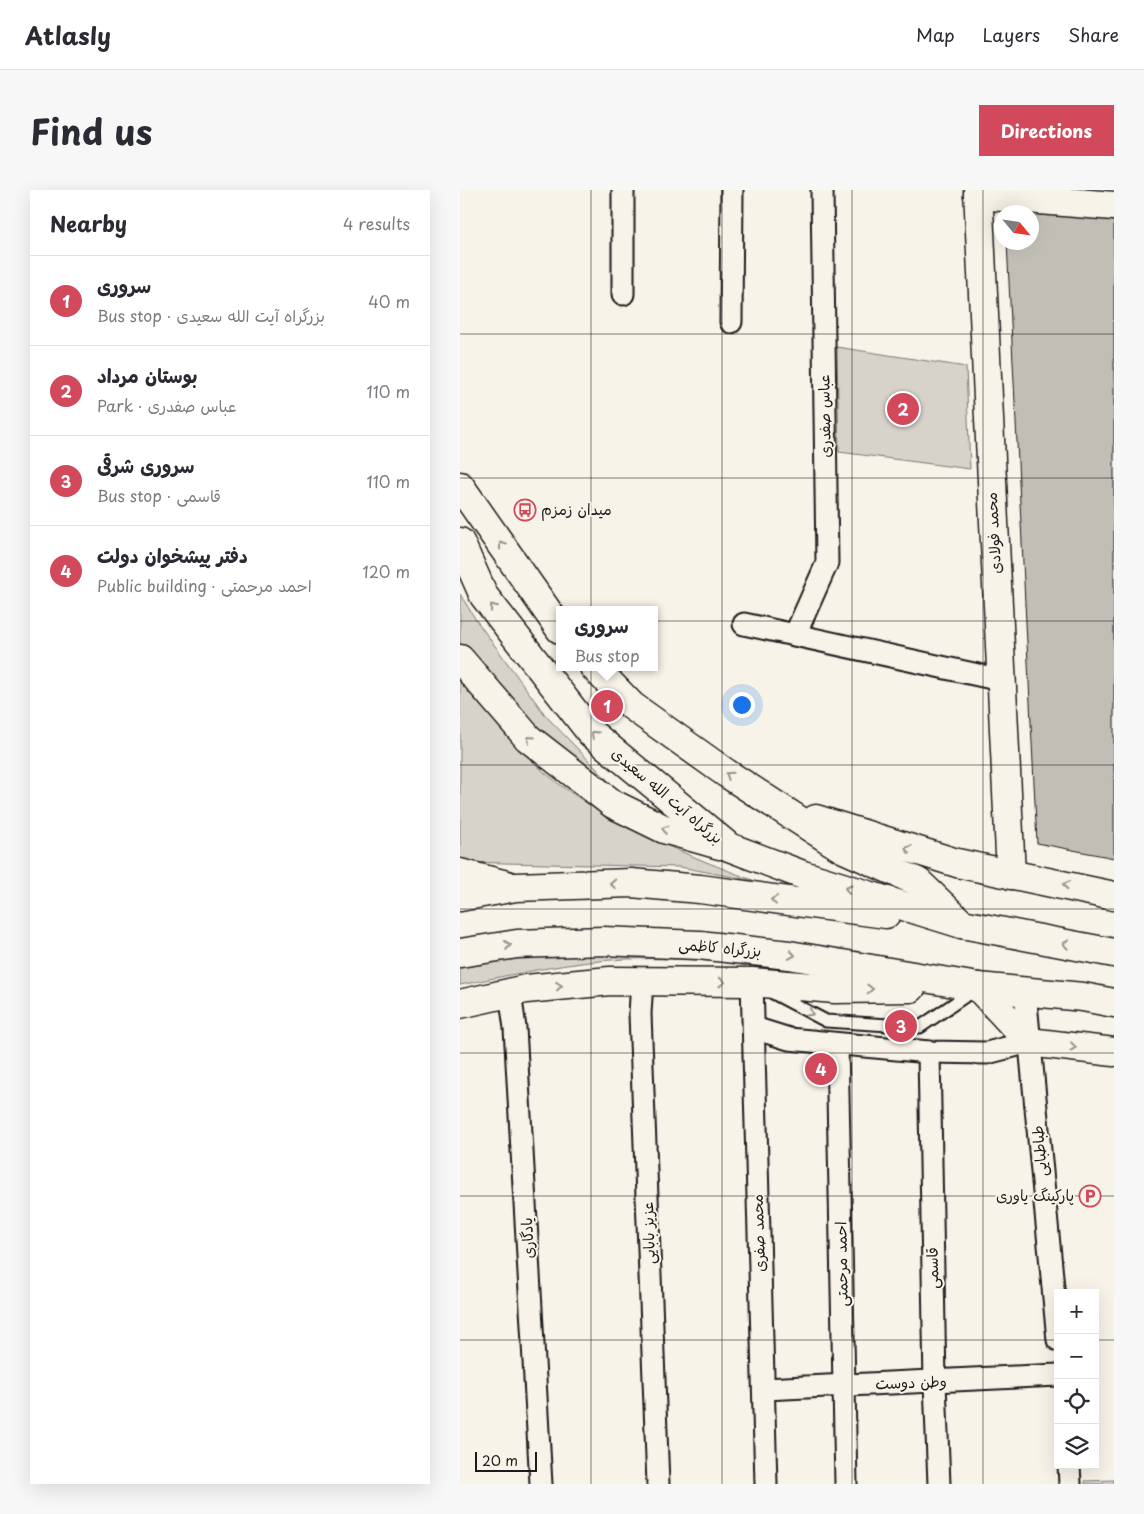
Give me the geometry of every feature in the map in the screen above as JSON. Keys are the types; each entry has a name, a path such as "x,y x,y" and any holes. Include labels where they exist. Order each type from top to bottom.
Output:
{"main road":[{"path":"978,192 1114,206"},
{"name":"محمد فولادی","path":"978,192 1011,875"},
{"path":"460,486 556,623"},
{"name":"بزرگراه آیت الله سعیدی","path":"460,542 484,596 591,733 729,847 803,875 962,924 1114,953"},
{"path":"460,659 528,738 613,804 664,829 729,847"},
{"path":"598,671 632,706 770,802 842,848 918,882 962,924"},
{"path":"770,802 873,839 957,863 1114,896"},
{"path":"460,873 516,887"},
{"path":"460,897 516,887 641,884 700,889 962,924"},
{"name":"بزرگراه کاظمی","path":"460,953 526,944 604,941 699,944 789,955 978,987"},
{"path":"460,1004 526,989 610,981 752,982 835,989 978,987 1114,1003"},
{"path":"978,987 1030,1042 1114,1052"}],"street":[{"path":"623,190 623,294"},
{"path":"731,322 732,190"},
{"name":"عباس صفدری","path":"795,635 827,563 822,190"},
{"path":"744,624 1002,680"},
{"name":"عزیز بابایی","path":"642,981 640,1014 658,1484"},
{"name":"محمد صفری","path":"752,982 766,1484"},
{"name":"طباطبایی","path":"1025,992 1057,1334"},
{"name":"یادگاری","path":"510,993 515,1028 541,1484"},
{"path":"754,1028 789,1039 837,1045 929,1052 987,1053 1030,1042"},
{"name":"احمد مرحمتی","path":"837,1045 846,1484"},
{"name":"قاسمی","path":"929,1052 935,1383 939,1484"},
{"name":"وطن دوست","path":"764,1389 845,1384 935,1383 1054,1375"},
{"path":"1068,1469 1070,1484"}],"lane":[{"path":"752,982 826,1021 920,1027 978,987"}],"shaded area":[{"path":"837,347 966,367 970,469 839,452"},
{"path":"460,594 476,620 546,716 621,794 527,726 460,648"},
{"path":"460,679 532,761 559,784 582,800 654,839 755,881 680,867 460,862"},
{"path":"617,945 807,970 693,960 625,959 563,966 460,985 460,958"},
{"path":"1114,1480 1114,1484 1085,1484 1085,1481"}],"building":[{"path":"1039,215 1114,220 1114,858 1037,843 1007,250 1039,250"}],"place":[{"name":"بوستان مرداد","path":"903,409"},
{"name":"میدان زمزم","path":"525,510"},
{"name":"سروری","path":"607,706"},
{"name":"سروری شرقی","path":"901,1026"},
{"name":"دفتر پیشخوان دولت","path":"821,1069"},
{"name":"پارکینگ یاوری","path":"1090,1196"}]}
